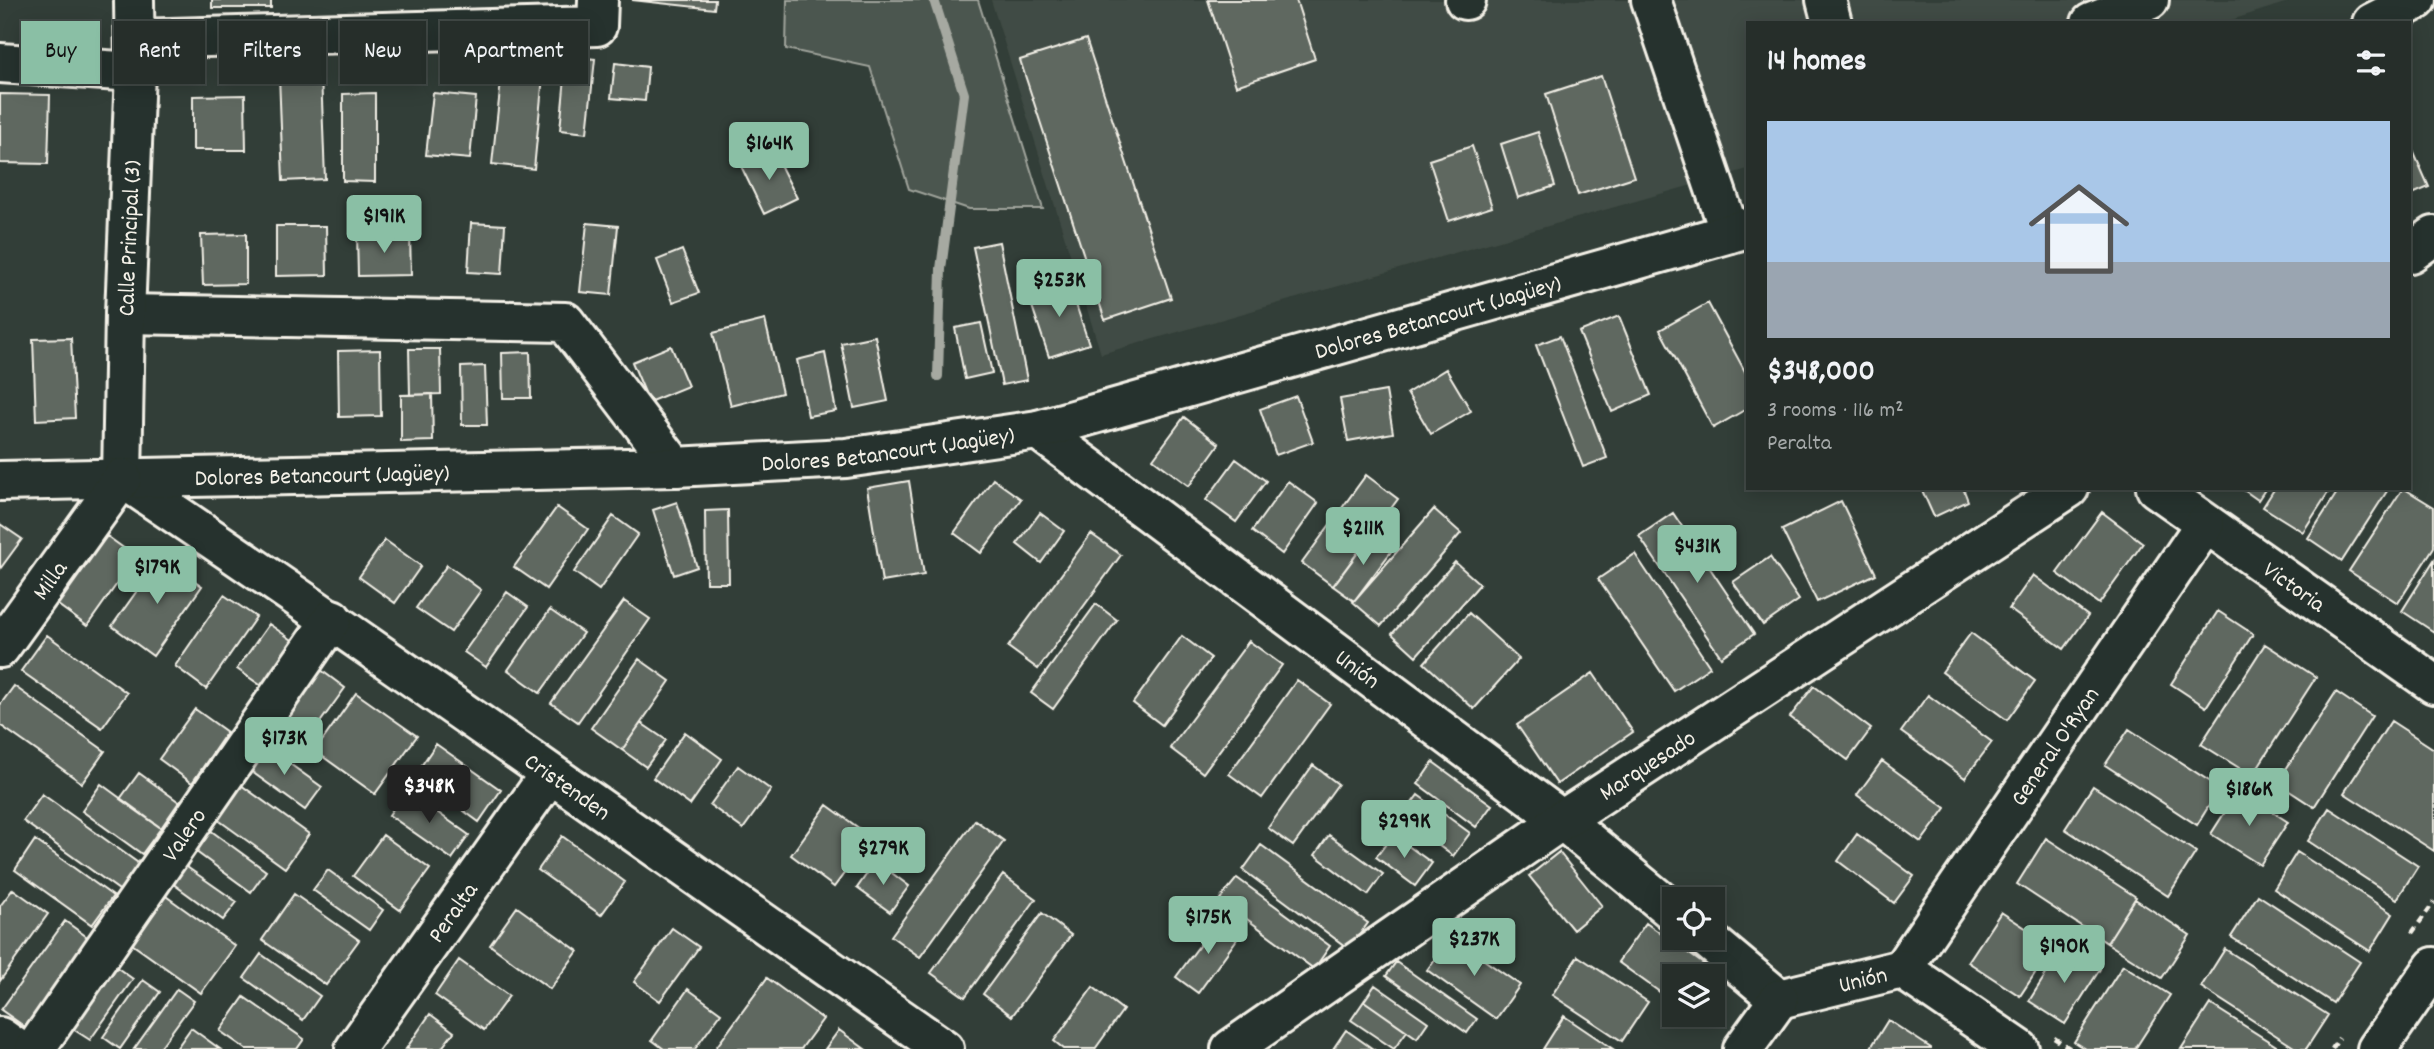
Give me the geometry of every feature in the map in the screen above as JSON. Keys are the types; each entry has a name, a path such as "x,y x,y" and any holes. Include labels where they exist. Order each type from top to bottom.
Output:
{"street":[{"name":"Calle Principal (3)","path":"134,0 134,21"},
{"path":"1651,0 1739,230"},
{"path":"1826,0 1831,21"},
{"path":"2376,21 2417,0"},
{"path":"205,49 598,13"},
{"path":"0,63 114,57"},
{"name":"Calle Principal (3)","path":"122,478 134,84"},
{"name":"Dolores Betancourt (Jagüey)","path":"0,481 675,467 846,458 1038,430 1739,230"},
{"path":"2411,252 2434,236"},
{"path":"125,314 565,323 675,467"},
{"name":"Unión","path":"1038,430 1562,820 1662,902"},
{"name":"Cristenden","path":"122,478 332,619 549,775 944,1049"},
{"name":"Milla","path":"0,648 122,478"},
{"name":"Marquesado","path":"1231,1049 1562,820 2066,490"},
{"name":"Victoria","path":"2158,490 2434,684"},
{"name":"General O'Ryan","path":"1902,969 2205,524"},
{"name":"Valero","path":"35,1049 332,619"},
{"name":"Peralta","path":"355,1049 549,775"},
{"path":"1720,950 1779,999 1743,1049"},
{"path":"2377,1049 2434,967"},
{"name":"Unión","path":"1779,999 1902,969 2034,1041"},
{"path":"0,1037 17,1049"}],"path":[{"path":"2034,1041 2071,1049"}],"shaded area":[{"path":"787,0 978,0 1043,209 969,209 909,189 870,67 786,49"},
{"path":"991,0 2294,0 2228,21 1746,21 1746,170 1101,354"}],"building":[{"path":"212,0 271,0 271,8 212,8"},
{"path":"632,0 715,0 714,9"},
{"path":"1208,0 1296,0 1315,59 1236,86"},
{"path":"1086,39 1171,298 1105,320 1020,60"},
{"path":"588,58 595,59 587,133 560,130 564,84 588,84"},
{"path":"615,63 648,67 645,101 611,98"},
{"path":"1601,76 1634,177 1578,195 1546,94"},
{"path":"279,84 321,84 325,179 283,181"},
{"path":"501,84 542,84 534,169 492,164"},
{"path":"375,93 375,182 343,181 343,94"},
{"path":"433,93 476,97 470,159 426,155"},
{"path":"0,94 50,95 48,164 0,163"},
{"path":"245,95 246,150 193,150 193,96"},
{"path":"1538,132 1555,186 1518,198 1501,144"},
{"path":"1472,146 1492,207 1449,221 1429,160"},
{"path":"2411,146 2429,187 2411,195"},
{"path":"773,151 797,198 764,214 741,166"},
{"path":"471,223 505,225 502,274 468,272"},
{"path":"587,223 618,226 611,295 580,292"},
{"path":"276,226 326,226 327,275 276,276"},
{"path":"246,234 246,284 203,285 201,235"},
{"path":"357,234 410,234 411,275 358,276"},
{"path":"999,242 1027,380 1002,385 973,247"},
{"path":"682,250 699,293 673,302 657,260"},
{"path":"1068,280 1089,344 1049,357 1028,294"},
{"path":"1708,303 1746,373 1746,409 1713,428 1660,330"},
{"path":"1619,316 1651,395 1612,412 1579,332"},
{"path":"765,320 782,393 731,406 713,333"},
{"path":"981,323 992,373 965,379 955,328"},
{"path":"875,336 888,401 854,408 841,343"},
{"path":"1560,336 1607,458 1583,467 1536,345"},
{"path":"71,338 75,418 36,420 33,339"},
{"path":"671,346 688,386 649,402 632,362"},
{"path":"409,349 440,349 441,394 410,395"},
{"path":"380,350 381,416 339,417 338,351"},
{"path":"530,352 531,398 503,398 502,353"},
{"path":"825,353 836,411 808,416 797,360"},
{"path":"485,366 487,425 462,425 461,367"},
{"path":"1446,369 1471,411 1431,434 1407,393"},
{"path":"1386,391 1393,433 1348,441 1340,399"},
{"path":"432,394 433,441 401,442 401,395"},
{"path":"1296,396 1313,442 1276,455 1260,409"},
{"path":"1184,417 1219,444 1189,486 1153,459"},
{"path":"1236,459 1266,481 1236,522 1206,500"},
{"path":"1366,475 1398,499 1333,586 1302,563"},
{"path":"993,479 1021,499 981,553 954,533"},
{"path":"909,481 924,575 882,582 867,488"},
{"path":"1288,481 1318,503 1282,554 1252,531"},
{"path":"1922,490 1964,490 1968,501 1934,517"},
{"path":"2244,490 2265,490 2258,500"},
{"path":"2274,490 2330,490 2303,532 2263,507"},
{"path":"2339,490 2388,490 2342,561 2308,538"},
{"path":"2402,490 2406,490 2434,507 2434,547 2398,603 2349,571"},
{"path":"1841,501 1876,574 1817,602 1782,530"},
{"path":"677,502 697,567 674,575 653,510"},
{"path":"557,507 588,529 546,589 514,567"},
{"path":"1434,509 1461,533 1381,626 1353,602"},
{"path":"728,510 729,583 706,583 705,511"},
{"path":"2102,512 2143,543 2099,604 2057,573"},
{"path":"1040,513 1064,531 1041,563 1017,544"},
{"path":"1673,513 1754,634 1721,657 1639,536"},
{"path":"613,516 638,534 599,590 574,572"},
{"path":"0,524 22,539 0,569"},
{"path":"1372,533 1393,549 1354,601 1333,586"},
{"path":"1091,534 1121,555 1038,669 1008,647"},
{"path":"107,536 136,557 87,626 58,605"},
{"path":"385,540 421,566 395,603 359,577"},
{"path":"1635,554 1710,667 1674,691 1598,579"},
{"path":"161,557 202,586 153,656 112,626"},
{"path":"1770,557 1799,600 1763,625 1733,582"},
{"path":"2434,560 2434,632 2402,611"},
{"path":"1455,562 1480,584 1416,656 1392,634"},
{"path":"447,565 481,590 451,632 416,608"},
{"path":"2033,575 2088,616 2064,649 2009,609"},
{"path":"507,592 528,607 486,667 464,652"},
{"path":"224,595 256,617 206,689 175,666"},
{"path":"624,601 650,619 578,722 551,703"},
{"path":"1096,604 1117,620 1053,709 1031,693"},
{"path":"550,610 583,633 540,693 508,670"},
{"path":"2218,611 2253,634 2206,707 2171,684"},
{"path":"1469,613 1519,659 1474,709 1424,663"},
{"path":"269,624 295,642 263,687 237,669"},
{"path":"1971,633 2035,681 2007,720 1942,672"},
{"path":"47,635 127,693 102,728 21,671"},
{"path":"1182,636 1211,658 1162,725 1133,703"},
{"path":"1249,641 1282,665 1203,773 1170,748"},
{"path":"2265,644 2316,677 2252,776 2201,744"},
{"path":"639,659 670,681 622,750 591,728"},
{"path":"321,670 345,688 308,739 284,722"},
{"path":"1593,673 1633,732 1557,784 1517,725"},
{"path":"1297,680 1330,704 1262,798 1229,774"},
{"path":"14,686 105,751 82,783 0,725 0,705"},
{"path":"1814,686 1871,729 1848,760 1790,717"},
{"path":"2336,692 2372,716 2314,807 2277,783"},
{"path":"356,693 417,736 375,794 315,751"},
{"path":"1928,695 1992,742 1965,778 1901,732"},
{"path":"195,709 227,732 192,783 159,759"},
{"path":"2391,721 2434,749 2434,851 2344,793"},
{"path":"641,723 666,740 646,767 622,750"},
{"path":"2129,729 2220,788 2197,825 2105,765"},
{"path":"685,732 722,759 690,805 653,778"},
{"path":"262,744 322,787 305,810 245,767"},
{"path":"436,744 501,790 479,822 415,775"},
{"path":"1882,761 1946,808 1921,842 1857,795"},
{"path":"1433,762 1492,805 1476,827 1418,784"},
{"path":"1313,765 1338,784 1293,846 1268,828"},
{"path":"738,766 771,790 743,829 710,805"},
{"path":"139,773 179,802 161,828 120,799"},
{"path":"101,784 161,828 142,854 82,811"},
{"path":"241,785 309,834 285,868 217,819"},
{"path":"2093,786 2196,852 2168,896 2065,829"},
{"path":"406,790 469,835 452,859 389,815"},
{"path":"2239,790 2288,822 2260,865 2211,834"},
{"path":"42,794 141,865 122,892 23,821"},
{"path":"1418,795 1470,833 1453,856 1401,818"},
{"path":"827,805 871,837 834,887 791,855"},
{"path":"2329,808 2418,866 2397,899 2308,841"},
{"path":"975,820 1004,841 920,957 891,936"},
{"path":"210,830 266,871 251,892 195,851"},
{"path":"1857,834 1914,876 1894,903 1838,861"},
{"path":"383,835 430,869 400,910 353,876"},
{"path":"1329,835 1383,874 1368,895 1315,855"},
{"path":"1393,835 1432,863 1415,886 1376,857"},
{"path":"562,836 625,882 601,915 538,870"},
{"path":"2046,838 2136,897 2107,943 2017,884"},
{"path":"35,840 113,896 92,925 15,870"},
{"path":"1261,845 1368,923 1349,949 1243,870"},
{"path":"1559,852 1602,906 1573,930 1529,876"},
{"path":"2297,852 2393,914 2370,951 2274,889"},
{"path":"876,861 909,886 890,912 857,888"},
{"path":"184,865 237,902 223,920 172,883"},
{"path":"328,870 383,910 369,930 313,890"},
{"path":"1003,875 1036,899 965,997 931,973"},
{"path":"1237,878 1330,946 1314,969 1220,899"},
{"path":"13,889 48,914 0,981 0,906"},
{"path":"163,894 235,946 201,993 129,942"},
{"path":"294,894 359,940 326,985 262,940"},
{"path":"2258,895 2360,962 2333,1003 2231,937"},
{"path":"2135,899 2190,935 2162,978 2107,943"},
{"path":"517,907 578,951 550,989 490,945"},
{"path":"2001,912 2053,946 2020,996 1968,962"},
{"path":"1042,913 1071,935 1012,1016 983,994"},
{"path":"1219,919 1240,935 1198,993 1176,977"},
{"path":"65,921 94,942 31,1031 1,1010"},
{"path":"1646,923 1662,934 1662,950 1684,950 1703,964 1662,964 1662,994 1618,962"},
{"path":"672,928 699,947 660,1001 634,982"},
{"path":"1451,937 1520,985 1496,1019 1427,970"},
{"path":"2064,946 2100,969 2065,1024 2029,1001"},
{"path":"2225,949 2328,1015 2306,1049 2297,1049 2201,987"},
{"path":"261,954 320,996 303,1020 244,978"},
{"path":"1578,956 1648,1002 1622,1041 1552,995"},
{"path":"459,960 509,996 484,1030 435,995"},
{"path":"109,962 133,979 90,1040 65,1024"},
{"path":"1396,962 1477,1019 1467,1033 1386,976"},
{"path":"2123,965 2170,995 2135,1049 2085,1049 2074,1042"},
{"path":"767,978 823,1019 801,1049 715,1049"},
{"path":"143,980 160,992 120,1049 103,1037"},
{"path":"1375,985 1428,1022 1417,1038 1364,1001"},
{"path":"1093,987 1123,1010 1095,1049 1064,1049 1054,1041"},
{"path":"177,989 194,1001 159,1049 134,1049"},
{"path":"688,989 721,1013 695,1049 664,1049 652,1040"},
{"path":"244,997 304,1039 297,1049 246,1049 220,1031"},
{"path":"1364,1001 1407,1031 1394,1049 1351,1020"},
{"path":"2210,1004 2281,1049 2181,1049"},
{"path":"430,1014 454,1032 441,1049 406,1049"},
{"path":"1564,1016 1613,1049 1543,1049"},
{"path":"1888,1020 1931,1048 1931,1049 1870,1049"},
{"path":"191,1028 220,1049 176,1049"},
{"path":"839,1030 865,1049 825,1049"},
{"path":"1346,1030 1373,1049 1333,1049"}],"waterway":[{"path":"934,0 964,94 941,269 938,376"}]}
